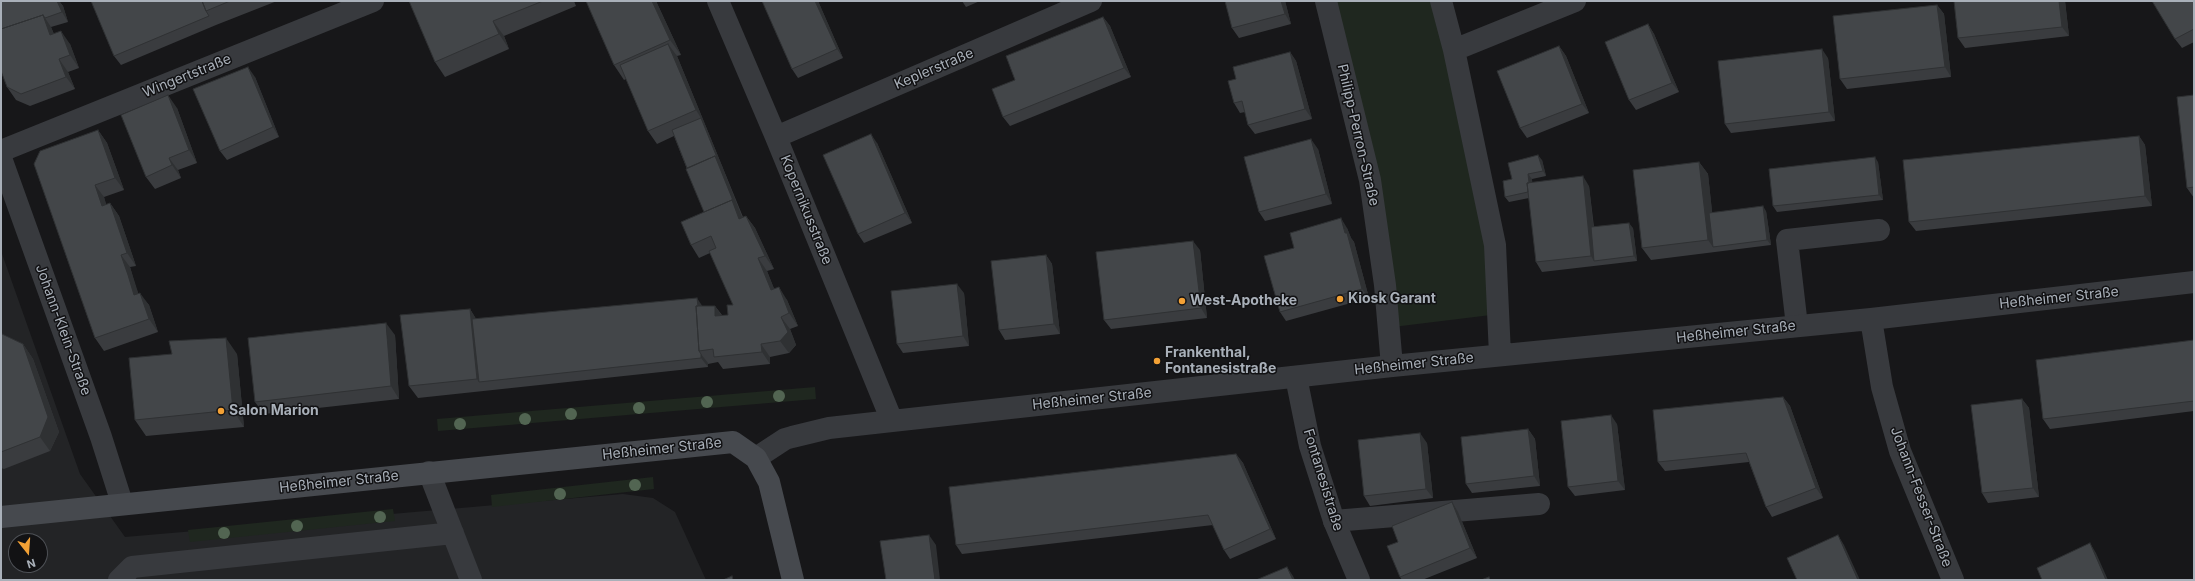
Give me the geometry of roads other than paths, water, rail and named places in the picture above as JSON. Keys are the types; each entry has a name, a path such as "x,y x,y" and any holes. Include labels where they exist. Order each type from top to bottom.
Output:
{"street":[{"name":"Wingertstraße","path":"1,151 372,1"},
{"name":"Kopernikusstraße","path":"718,1 776,137 892,421"},
{"name":"Keplerstraße","path":"776,137 1091,1"},
{"name":"Philipp-Perron-Straße","path":"1326,1 1370,180 1385,285 1392,366"},
{"path":"1442,1 1454,50 1495,245 1500,355"},
{"path":"1454,50 1575,1"},
{"name":"Johann-Klein-Straße","path":"1,158 101,436 122,504"},
{"path":"1798,326 1787,240 1879,230"},
{"name":"Heßheimer Straße","path":"1,517 429,472 734,442 756,458 784,439 829,428 1392,366 1871,319 2194,282"},
{"name":"Johann-Fesser-Straße","path":"1871,319 1882,387 1900,451 1953,580"},
{"name":"Fontanesistraße","path":"1296,377 1310,446 1334,521 1359,580"},
{"path":"756,458 769,482 793,580"},
{"path":"429,472 471,580"},
{"path":"1334,521 1539,504"},
{"path":"119,580 132,567 453,533"}],"place":[{"name":"Kiosk Garant","path":"1340,299"},
{"name":"West-Apotheke","path":"1182,301"},
{"name":"Frankenthal, Fontanesistraße","path":"1157,361"},
{"name":"Salon Marion","path":"221,411"}]}
